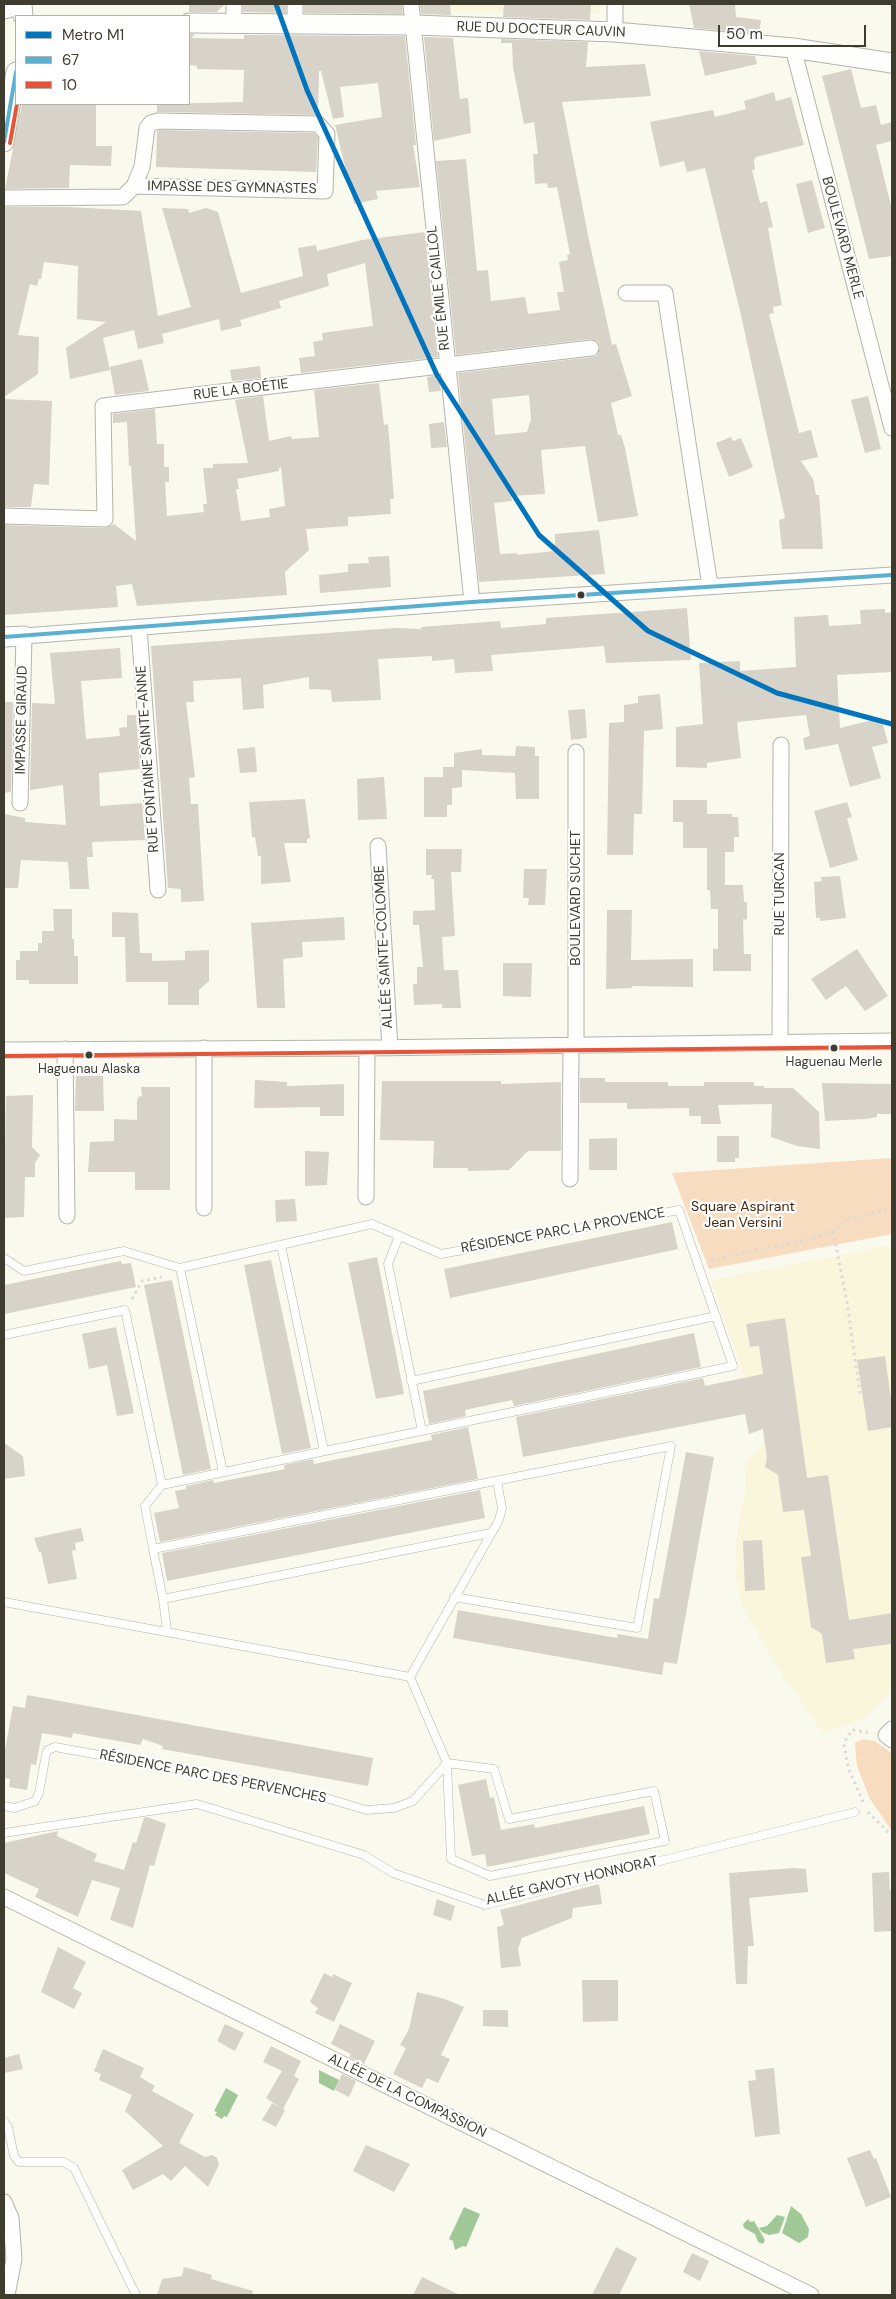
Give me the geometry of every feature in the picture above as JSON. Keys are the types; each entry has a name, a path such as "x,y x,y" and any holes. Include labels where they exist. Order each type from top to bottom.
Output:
{"street":[{"path":"234,4 234,24"},
{"path":"295,4 295,24"},
{"name":"RUE ÉMILE CAILLOL","path":"411,4 472,602"},
{"path":"614,32 615,4"},
{"path":"4,11 22,9"},
{"name":"RUE DU DOCTEUR CAUVIN","path":"190,23 414,25 614,32 793,48 892,63"},
{"name":"BOULEVARD MERLE","path":"793,48 892,428"},
{"path":"4,142 15,78"},
{"name":"IMPASSE DES GYMNASTES","path":"4,198 116,199 123,197 134,186 142,168 145,134 151,123 318,124 327,134 325,191 134,186"},
{"path":"626,293 665,293 710,586"},
{"name":"RUE LA BOÉTIE","path":"4,516 105,519 103,406 591,348"},
{"path":"4,637 472,602 892,574"},
{"name":"RUE FONTAINE SAINTE-ANNE","path":"139,627 158,890"},
{"name":"IMPASSE GIRAUD","path":"20,803 24,636"},
{"name":"RUE TURCAN","path":"780,1043 781,745"},
{"name":"BOULEVARD SUCHET","path":"570,1179 574,1045 576,752"},
{"name":"ALLÉE SAINTE-COLOMBE","path":"378,846 390,1048"},
{"path":"4,1050 892,1042"},
{"path":"204,1048 204,1208"},
{"path":"366,1197 367,1048"},
{"path":"65,1049 67,1216"},
{"name":"ALLÉE DE LA COMPASSION","path":"4,1897 811,2295"},
{"path":"4,2202 12,2218 14,2259 7,2295"}],"lane":[{"name":"RÉSIDENCE PARC LA PROVENCE","path":"4,1258 24,1271 124,1251 180,1268 372,1224 441,1254 679,1210 733,1366 162,1485"},
{"path":"399,1236 388,1264 422,1431"},
{"path":"281,1245 324,1451"},
{"path":"180,1268 223,1472"},
{"path":"4,1335 125,1310 162,1485 145,1506 163,1599 167,1631"},
{"path":"411,1381 716,1316"},
{"path":"153,1549 672,1446 636,1628 454,1597"},
{"path":"410,1677 499,1520 502,1508 497,1481"},
{"path":"163,1599 490,1533"},
{"path":"4,1602 410,1677"},
{"path":"410,1677 447,1763 451,1859 490,1876 665,1842 654,1791 509,1819 494,1769 447,1763"},
{"name":"RÉSIDENCE PARC DES PERVENCHES","path":"4,1806 15,1808 36,1801 46,1754 48,1750 55,1748 306,1792 366,1810 394,1808 413,1801 447,1763"},
{"name":"ALLÉE GAVOTY HONNORAT","path":"4,1833 197,1804 364,1855 393,1873 485,1905 855,1812"},
{"path":"4,2121 8,2127 16,2160 23,2163 64,2162 74,2168 136,2295"}],"path":[{"path":"698,1264 816,1238 833,1231 848,1220 892,1209"},
{"path":"833,1231 847,1302 860,1394"},
{"path":"125,1310 142,1281 167,1276"},
{"path":"890,1735 853,1730 847,1737 844,1745 848,1767 868,1813 892,1836"}],"shaded area":[{"path":"419,4 599,4 599,14 420,11"},
{"path":"892,1245 892,1690 864,1719 823,1733 777,1667 742,1606 736,1576 736,1541 746,1486 745,1465 763,1442 763,1431 711,1280"},
{"path":"319,2070 339,2080 334,2091 319,2083"},
{"path":"226,2088 238,2095 227,2117 224,2116 222,2119 215,2115 217,2112 214,2111"},
{"path":"791,2206 801,2214 809,2229 808,2237 799,2243 782,2233"},
{"path":"464,2207 480,2214 466,2247 463,2246 455,2250 453,2241 449,2239"},
{"path":"777,2215 785,2217 779,2233 769,2235 762,2232 759,2228 767,2226"},
{"path":"748,2219 750,2222 754,2221 765,2240 763,2244 758,2242 755,2234 744,2228 743,2224"}],"green space":[{"name":"Square Aspirant Jean Versini","path":"892,1158 892,1234 709,1269 672,1173"},
{"path":"864,1739 874,1741 892,1753 892,1831 870,1799 857,1766 855,1743"}],"building":[{"path":"189,4 225,4 217,12 189,12"},
{"path":"243,4 286,4 286,13 243,12"},
{"path":"304,4 402,4 403,14 304,13"},
{"path":"420,4 450,4 451,15 421,14"},
{"path":"504,4 591,4 590,20 503,17"},
{"path":"689,4 735,4 736,17 761,20 759,34 694,28"},
{"path":"190,34 195,34 191,38 244,39 244,35 405,36 416,145 413,145 420,187 376,191 378,199 354,204 335,125 382,117 378,83 340,87 344,117 333,119 321,71 319,71 318,115 157,112 157,105 243,102 244,70 197,69 197,66 190,65"},
{"path":"424,37 453,38 460,99 468,98 471,133 434,141"},
{"path":"501,39 588,42 586,67 645,64 651,96 562,102 612,345 616,344 632,396 611,403 618,435 621,435 625,448 638,516 598,522 585,446 541,450 545,494 511,496 512,501 494,503 500,554 517,553 517,555 555,551 555,534 599,530 605,574 479,582 458,373 592,357 597,355 600,347 598,342 590,339 456,355 436,161 466,159 477,271 488,270 491,301 525,297 528,314 560,310 557,292 564,292 559,262 568,260 567,255 570,254 557,187 548,188 547,183 535,184 533,154 538,154 534,122 524,124 513,67 512,43 501,43","holes":["529,395 531,419 527,432 495,435 492,399"]},
{"path":"699,51 755,56 757,64 705,76"},
{"path":"851,69 861,108 876,105 881,125 892,122 892,141 876,145 892,210 892,256 869,259 822,76"},
{"path":"774,92 776,101 791,97 804,145 756,157 754,160 755,170 752,170 760,203 767,201 773,227 768,228 782,305 773,307 774,313 769,314 799,433 811,430 818,457 801,461 813,479 816,495 819,495 823,549 782,549 779,520 785,518 741,315 705,168 687,172 684,161 660,167 650,122 713,110 715,117 746,109 744,101"},
{"path":"22,105 96,105 96,146 112,146 111,166 70,165 69,188 5,189"},
{"path":"157,131 314,133 318,137 316,172 156,167"},
{"path":"812,180 825,228 808,233 796,184"},
{"path":"4,207 68,207 141,211 158,316 191,307 162,208 188,209 189,213 206,208 218,212 241,293 303,276 298,248 316,245 317,251 362,240 425,232 438,357 301,373 299,358 315,356 313,342 323,340 322,333 373,326 365,263 327,274 329,286 279,301 281,308 240,320 242,326 221,331 219,319 162,334 164,343 138,349 134,330 103,338 110,370 70,379 66,348 106,322 77,319 78,266 44,262 41,279 39,279 37,286 30,284 18,335 39,337 38,374 4,397"},
{"path":"142,359 149,391 115,395 110,367"},
{"path":"260,366 261,378 232,381 230,370"},
{"path":"439,375 441,391 429,392 427,377"},
{"path":"379,383 384,425 388,424 394,499 390,499 391,514 348,517 348,526 306,529 309,550 285,572 287,595 137,606 132,584 116,586 118,607 4,615 4,525 105,528 114,524 136,541 127,422 113,423 113,414 155,409 157,444 164,444 164,467 169,467 169,482 165,482 167,516 204,512 203,504 207,504 203,468 213,468 213,464 248,463 235,400 263,396 269,441 291,436 292,439 319,437 314,390","holes":["281,467 285,506 269,509 270,517 241,521 236,489 239,489 237,479 279,471"]},
{"path":"868,396 881,449 865,453 851,400"},
{"path":"4,399 52,401 49,485 34,484 31,507 4,507"},
{"path":"444,422 447,447 431,448 429,424"},
{"path":"731,437 733,441 741,438 753,467 729,477 716,443"},
{"path":"389,556 391,587 320,593 319,575 348,572 348,564 369,563 368,557"},
{"path":"687,608 691,660 606,663 604,646 491,655 493,671 455,673 454,659 432,661 432,656 378,659 381,700 332,702 331,690 309,689 309,677 263,685 264,708 243,710 241,678 193,681 194,702 186,702 195,777 189,778 191,804 198,804 204,901 181,902 181,889 168,888 151,646 395,628 421,629 421,627 500,621 501,628 546,624 546,618"},
{"path":"885,609 885,613 892,612 892,672 837,675 840,728 881,718 888,743 872,747 881,778 850,787 838,744 805,750 803,738 810,736 806,715 737,722 741,758 707,763 707,768 676,767 676,727 703,724 699,663 740,661 740,671 796,667 794,617 828,615 829,626 861,624 860,610"},
{"path":"120,648 122,678 81,681 86,739 120,736 119,728 127,727 127,715 136,715 140,769 99,773 100,806 142,803 145,840 92,842 93,857 87,857 89,889 70,889 68,862 21,860 18,888 4,888 4,814 25,818 25,822 66,825 63,785 30,790 32,703 55,704 50,653"},
{"path":"660,694 663,729 644,731 642,814 634,814 633,855 607,855 609,723 624,722 624,705 638,703 638,696"},
{"path":"4,702 13,702 11,792 4,793"},
{"path":"585,709 587,738 571,740 568,710"},
{"path":"516,746 535,747 535,756 539,756 539,799 516,799 515,773 462,770 462,787 452,788 452,805 447,805 447,817 424,817 424,777 443,777 443,767 454,767 454,753 482,749 482,755 515,756"},
{"path":"255,747 257,772 240,773 237,749"},
{"path":"384,777 387,819 358,820 357,779"},
{"path":"305,799 310,838 307,839 307,843 284,843 291,882 261,884 261,856 258,856 255,837 252,837 249,802"},
{"path":"673,800 707,800 707,814 732,814 732,817 738,817 739,837 734,837 734,852 725,852 725,885 743,885 744,902 747,902 747,920 743,919 744,954 751,954 751,971 713,971 713,949 718,949 718,909 711,909 710,890 707,890 707,848 683,848 683,822 673,822"},
{"path":"847,802 852,817 847,818 858,860 830,868 814,811"},
{"path":"426,849 462,849 461,872 451,872 455,936 442,937 444,970 458,970 461,1008 442,1008 442,1004 414,1005 413,984 417,984 417,967 423,967 419,925 413,925 413,911 435,910 434,879 431,879 432,875 426,875"},
{"path":"524,869 547,869 545,905 528,905 529,898 523,898"},
{"path":"840,876 846,918 820,921 820,918 816,918 814,882 822,881 821,877"},
{"path":"53,909 72,909 72,939 74,939 74,956 78,956 78,984 29,984 29,980 16,980 16,960 20,960 20,951 38,951 38,943 42,943 42,931 54,931"},
{"path":"607,910 632,910 631,960 693,959 693,987 632,986 632,988 606,989"},
{"path":"112,912 138,913 140,953 152,953 152,961 185,960 185,951 209,950 209,981 199,990 199,1005 168,1005 168,982 126,982 125,937 112,937"},
{"path":"344,917 345,940 302,942 303,957 283,959 285,1008 257,1008 251,923"},
{"path":"857,949 888,996 865,1011 846,986 826,1000 811,979"},
{"path":"503,963 532,963 531,997 503,996"},
{"path":"76,1076 103,1076 104,1111 75,1111"},
{"path":"580,1078 605,1078 605,1082 668,1082 668,1086 704,1086 704,1082 754,1082 754,1086 764,1086 764,1088 793,1088 819,1112 820,1149 797,1146 771,1137 772,1104 718,1105 721,1124 701,1124 701,1116 689,1116 689,1108 627,1109 627,1103 580,1103"},
{"path":"255,1080 287,1082 287,1086 344,1084 344,1116 320,1116 320,1107 254,1108"},
{"path":"382,1081 501,1081 501,1084 561,1082 561,1151 528,1151 509,1170 468,1171 468,1168 433,1168 434,1141 380,1140"},
{"path":"822,1083 892,1084 892,1114 877,1114 877,1117 865,1119 825,1121"},
{"path":"141,1087 170,1087 170,1190 135,1190 135,1172 88,1172 90,1142 114,1141 114,1119 137,1120 137,1102 138,1097 142,1096"},
{"path":"33,1095 32,1147 40,1155 35,1163 35,1177 25,1177 24,1217 4,1218 6,1096"},
{"path":"717,1136 739,1136 739,1158 735,1158 735,1162 717,1162"},
{"path":"617,1138 617,1170 589,1170 589,1139"},
{"path":"305,1151 329,1152 327,1185 305,1186"},
{"path":"295,1199 297,1221 276,1222 275,1200"},
{"path":"672,1222 678,1249 450,1298 444,1269"},
{"path":"377,1257 404,1394 376,1399 348,1263"},
{"path":"271,1260 311,1448 282,1454 244,1265"},
{"path":"121,1261 122,1264 131,1263 136,1287 4,1314 4,1285"},
{"path":"172,1280 211,1469 183,1475 144,1285"},
{"path":"785,1318 807,1478 828,1475 849,1620 892,1613 892,1644 853,1649 855,1659 826,1663 822,1634 811,1627 801,1557 811,1556 804,1510 783,1512 778,1475 765,1467 767,1458 763,1429 749,1434 745,1414 523,1457 516,1417 703,1378 705,1386 763,1374 759,1346 750,1347 746,1324"},
{"path":"116,1327 134,1413 117,1416 107,1365 89,1369 82,1334"},
{"path":"694,1333 701,1367 514,1406 512,1400 465,1410 466,1416 429,1424 423,1391"},
{"path":"885,1356 892,1407 892,1427 868,1431 857,1360"},
{"path":"468,1427 478,1479 160,1542 154,1513 179,1508 175,1491 186,1489 186,1486 213,1480 214,1483 285,1469 284,1465 313,1459 314,1464 432,1440 431,1435"},
{"path":"4,1443 23,1456 25,1476 4,1479"},
{"path":"686,1452 714,1457 677,1664 664,1662 662,1675 453,1638 458,1610 617,1638 618,1634 648,1639 654,1598 659,1599"},
{"path":"480,1490 485,1518 167,1581 162,1553"},
{"path":"81,1528 84,1541 75,1543 76,1550 72,1551 77,1579 48,1584 41,1552 39,1552 34,1538"},
{"path":"762,1540 765,1590 745,1591 743,1541"},
{"path":"27,1695 373,1758 368,1786 162,1749 163,1746 143,1739 140,1745 73,1733 72,1738 42,1733 36,1765 31,1764 27,1790 9,1787 10,1779 4,1778 4,1755 13,1706 25,1708"},
{"path":"486,1779 490,1798 494,1797 501,1830 534,1824 535,1828 644,1806 650,1834 487,1867 485,1854 472,1856 458,1785"},
{"path":"147,1817 166,1824 154,1866 150,1865 133,1928 110,1920 120,1888 92,1880 78,1917 35,1897 39,1889 4,1873 4,1843 58,1831 57,1836 97,1854 94,1861 124,1870 133,1842 136,1843 144,1818"},
{"path":"794,1868 806,1869 808,1892 749,1898 754,1946 748,1946 747,1984 736,1984 729,1873"},
{"path":"889,1872 890,1890 892,1890 891,1931 874,1932 872,1873"},
{"path":"599,1884 602,1904 573,1908 572,1918 522,1938 518,1949 521,1966 501,1968 497,1927 504,1925 500,1910"},
{"path":"437,1899 455,1906 451,1921 433,1915"},
{"path":"58,1947 86,1962 73,1988 82,1993 74,2009 41,1992"},
{"path":"324,1973 332,1977 333,1974 352,1983 334,2022 315,2013 318,2008 310,2002"},
{"path":"582,1980 618,1980 618,2021 583,2022"},
{"path":"417,1992 445,1999 464,2007 441,2055 450,2059 438,2083 427,2078 422,2088 393,2074 406,2048 400,2045 409,2029"},
{"path":"483,2010 508,2010 508,2027 483,2026"},
{"path":"225,2024 244,2033 235,2051 217,2041"},
{"path":"340,2024 375,2041 364,2064 349,2057 351,2054 331,2044"},
{"path":"271,2046 301,2061 294,2076 299,2079 283,2109 266,2098 282,2071 263,2062"},
{"path":"103,2049 144,2068 140,2077 155,2086 152,2091 194,2114 179,2143 205,2157 212,2155 217,2158 219,2165 208,2187 185,2166 171,2181 163,2174 133,2190 122,2170 163,2146 125,2111 132,2095 99,2080 101,2074 94,2071"},
{"path":"19,2054 23,2069 4,2073 4,2058"},
{"path":"774,2068 780,2134 755,2137 748,2081 756,2080 755,2070"},
{"path":"342,2074 356,2081 349,2097 335,2090"},
{"path":"272,2103 285,2110 276,2127 262,2120"},
{"path":"366,2145 410,2164 394,2192 353,2171"},
{"path":"870,2150 874,2159 876,2158 891,2197 866,2207 847,2158"},
{"path":"616,2247 637,2258 619,2295 592,2295"},
{"path":"692,2253 709,2261 700,2281 683,2272"},
{"path":"184,2267 212,2275 211,2279 253,2291 252,2295 157,2295 162,2279 182,2276"},
{"path":"422,2277 460,2295 413,2295"}],"metro line":[{"name":"M1","path":"276,4 307,90 437,375 539,535 648,631 777,693 892,724"}],"transit line":[{"name":"67","path":"4,142 15,78"},
{"name":"10","path":"10,143 17,105"},
{"name":"67","path":"4,637 472,602 892,575"},
{"name":"10","path":"4,1056 892,1047"}],"place":[{"name":"Haguenau Merle","path":"834,1048"},
{"name":"Haguenau Alaska","path":"89,1055"}]}
